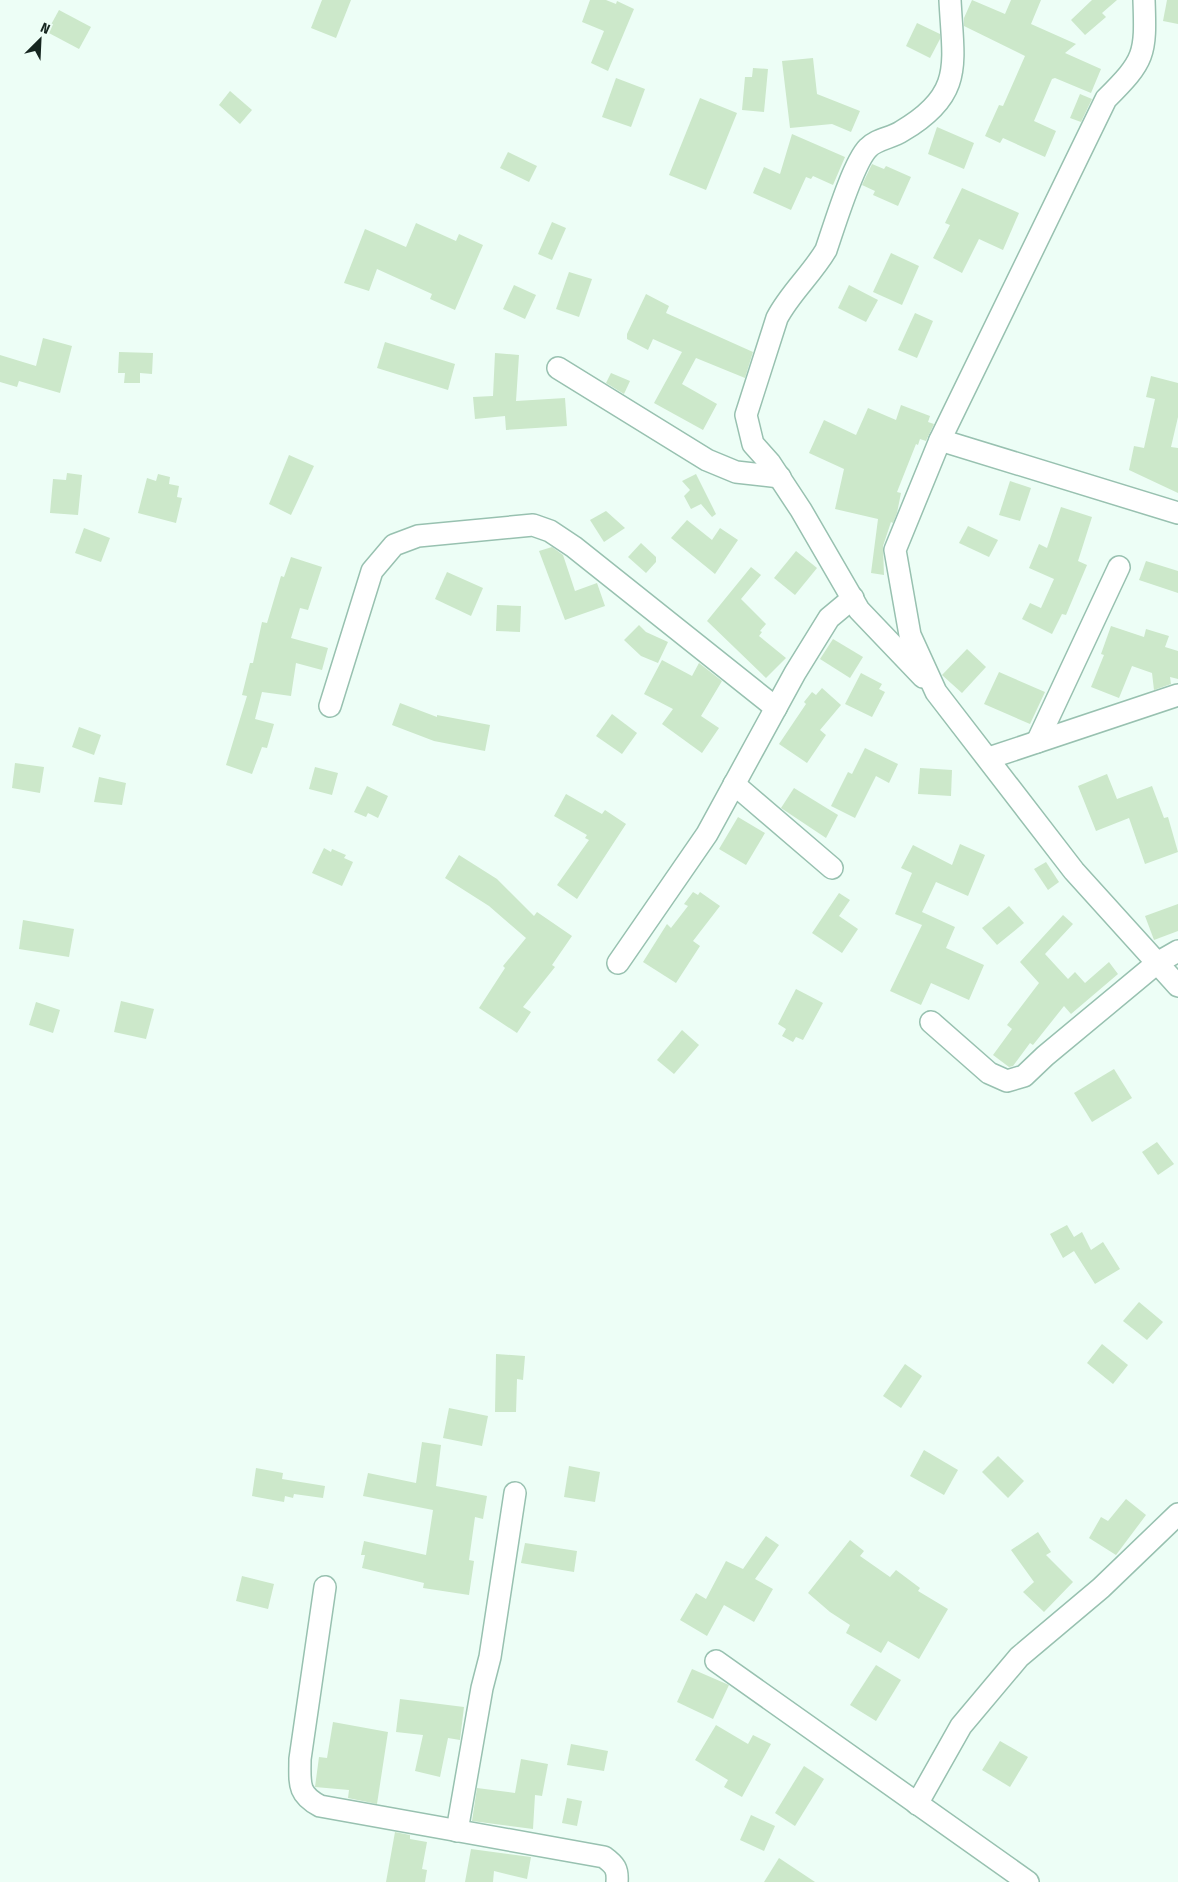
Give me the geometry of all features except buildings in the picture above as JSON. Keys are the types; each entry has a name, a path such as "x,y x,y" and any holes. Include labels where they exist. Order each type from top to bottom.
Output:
{"street":[{"path":"950,0 953,70 946,92 933,108 902,132 866,149 859,159 826,250 819,262 783,306 777,318 746,415 753,444 780,477 860,610 936,692 989,758 1074,871 1178,986"},
{"path":"936,692 910,636 895,550 940,440 1106,99 1138,65 1146,40 1144,0"},
{"path":"558,368 706,460 736,472 780,477"},
{"path":"940,440 1178,514"},
{"path":"330,706 372,571 394,545 418,536 533,525 550,531 574,547 776,708"},
{"path":"1037,742 1120,567"},
{"path":"618,963 708,834 776,708 829,618 853,598"},
{"path":"989,758 1178,695"},
{"path":"734,784 832,868"},
{"path":"931,1022 988,1073 1007,1081 1024,1076 1045,1056 1157,963 1178,951"},
{"path":"457,1831 482,1688 490,1658 515,1493"},
{"path":"917,1804 961,1726 1019,1657 1101,1588 1178,1514"},
{"path":"325,1588 300,1759 302,1793 308,1800 320,1806 604,1857 614,1864 618,1872 617,1882"},
{"path":"716,1661 1028,1882"}]}
